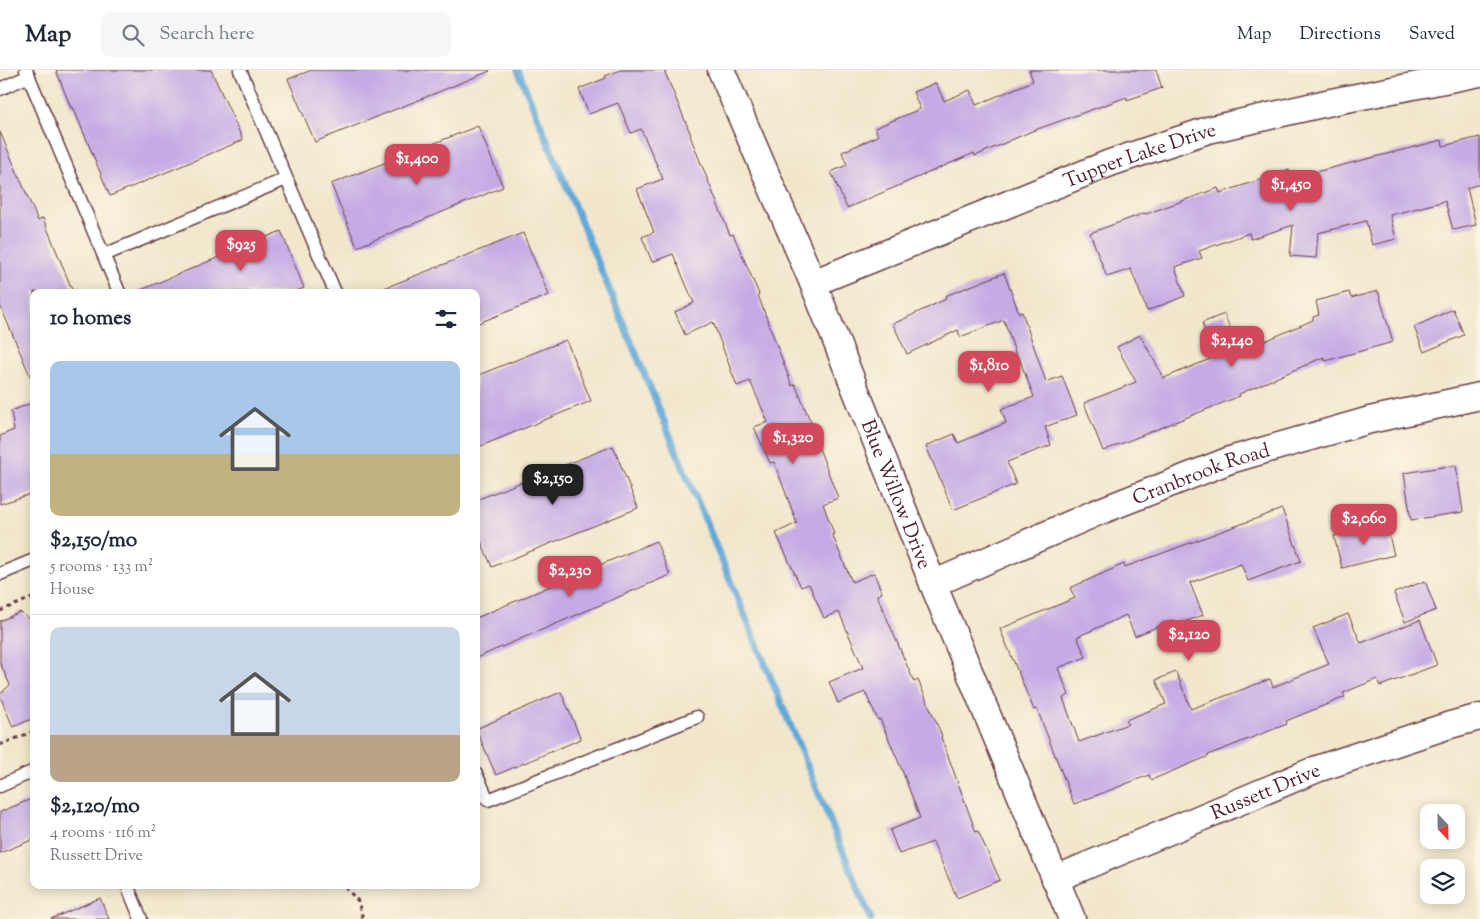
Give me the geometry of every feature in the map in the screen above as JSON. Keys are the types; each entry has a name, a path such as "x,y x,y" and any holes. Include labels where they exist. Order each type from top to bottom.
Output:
{"street":[{"name":"Blue Willow Drive","path":"721,70 813,283 933,584 1072,919"},
{"name":"Tupper Lake Drive","path":"813,283 1101,166 1208,130 1331,102 1480,73"},
{"name":"Cranbrook Road","path":"933,584 1098,512 1230,460 1370,420 1480,396"},
{"name":"Russett Drive","path":"1055,879 1317,769 1480,717"}],"lane":[{"path":"240,70 334,289"},
{"path":"0,89 27,73 118,289"},
{"path":"104,255 286,179"},
{"path":"0,574 30,562"},
{"path":"480,783 488,800 697,717"},
{"path":"0,786 30,773"},
{"path":"129,889 141,919"}],"path":[{"path":"0,611 30,599"},
{"path":"0,745 30,733"},
{"path":"346,889 358,901 363,919"}],"building":[{"path":"56,70 211,70 243,140 110,196"},
{"path":"312,70 490,71 315,142 288,79"},
{"path":"621,70 664,70 730,235 733,234 759,294 792,386 795,384 819,442 817,443 838,498 823,504 834,534 832,534 852,582 874,573 882,593 877,595 914,682 918,680 942,736 976,832 978,831 1000,880 957,898 933,842 899,854 890,830 920,818 880,719 878,720 865,692 838,703 829,682 863,668 839,612 824,618 809,584 801,587 776,533 797,523 774,462 770,463 754,427 768,422 750,381 737,386 713,322 685,335 675,312 694,303 673,254 652,262 642,237 654,232 637,189 663,179 641,129 631,133 618,103 589,114 579,89"},
{"path":"1029,70 1156,70 1162,88 1127,100 1127,97 1032,131 975,156 974,153 847,208 831,172 847,165 842,152 878,136 875,128 920,109 913,92 936,83 944,101 970,90 976,105 1033,81"},
{"path":"478,126 503,187 357,247 331,184"},
{"path":"0,132 38,221 43,218 72,289 30,289 30,376 0,305"},
{"path":"1480,137 1480,184 1467,188 1476,225 1453,230 1445,201 1390,215 1396,239 1372,245 1366,221 1318,233 1316,258 1290,256 1293,225 1251,239 1249,233 1199,251 1202,258 1175,267 1185,296 1147,311 1131,269 1107,277 1090,233 1218,188 1220,193 1289,170 1292,178 1442,140 1443,146"},
{"path":"281,231 304,288 302,289 143,289"},
{"path":"523,233 549,295 480,322 480,289 382,289"},
{"path":"1004,273 1019,313 1022,312 1046,382 1062,376 1077,415 1045,427 1051,445 1007,462 1016,484 953,510 926,446 954,434 958,443 1006,423 1001,409 1034,397 1019,358 1017,358 1004,320 960,337 958,330 907,354 893,324 946,299 945,296"},
{"path":"1378,291 1393,342 1325,361 1324,357 1239,394 1240,396 1103,451 1084,403 1136,382 1117,347 1140,335 1164,378 1215,357 1202,323 1224,314 1240,352 1313,320 1313,317 1319,315 1316,301 1349,292 1351,298"},
{"path":"1453,309 1464,335 1424,352 1414,327"},
{"path":"566,340 591,401 480,446 480,374"},
{"path":"30,404 30,494 0,504 0,436 14,430 11,411"},
{"path":"613,446 638,508 492,567 480,539 480,498"},
{"path":"1456,465 1463,512 1411,520 1404,473"},
{"path":"1282,509 1301,561 1248,581 1241,564 1190,583 1203,615 1176,625 1174,620 1135,636 1126,615 1077,637 1086,657 1058,668 1069,695 1063,698 1079,742 1128,724 1126,720 1166,704 1156,680 1176,672 1191,709 1270,679 1273,687 1329,664 1313,628 1348,614 1361,643 1420,620 1437,665 1380,686 1377,679 1343,693 1345,697 1286,721 1287,724 1151,780 1149,775 1074,804 1037,709 1034,710 1000,629 1075,598 1070,588 1124,564 1125,567"},
{"path":"1386,524 1394,555 1342,568 1334,536"},
{"path":"656,541 670,575 480,656 480,616"},
{"path":"1425,581 1436,610 1405,622 1394,593"},
{"path":"20,612 30,619 30,720 13,727 0,696 10,685 0,663 0,621"},
{"path":"561,692 581,739 496,775 480,738 480,727"},
{"path":"30,800 30,841 0,853 0,812"},
{"path":"100,898 109,919 51,919"}],"waterway":[{"path":"518,70 871,919"}]}
